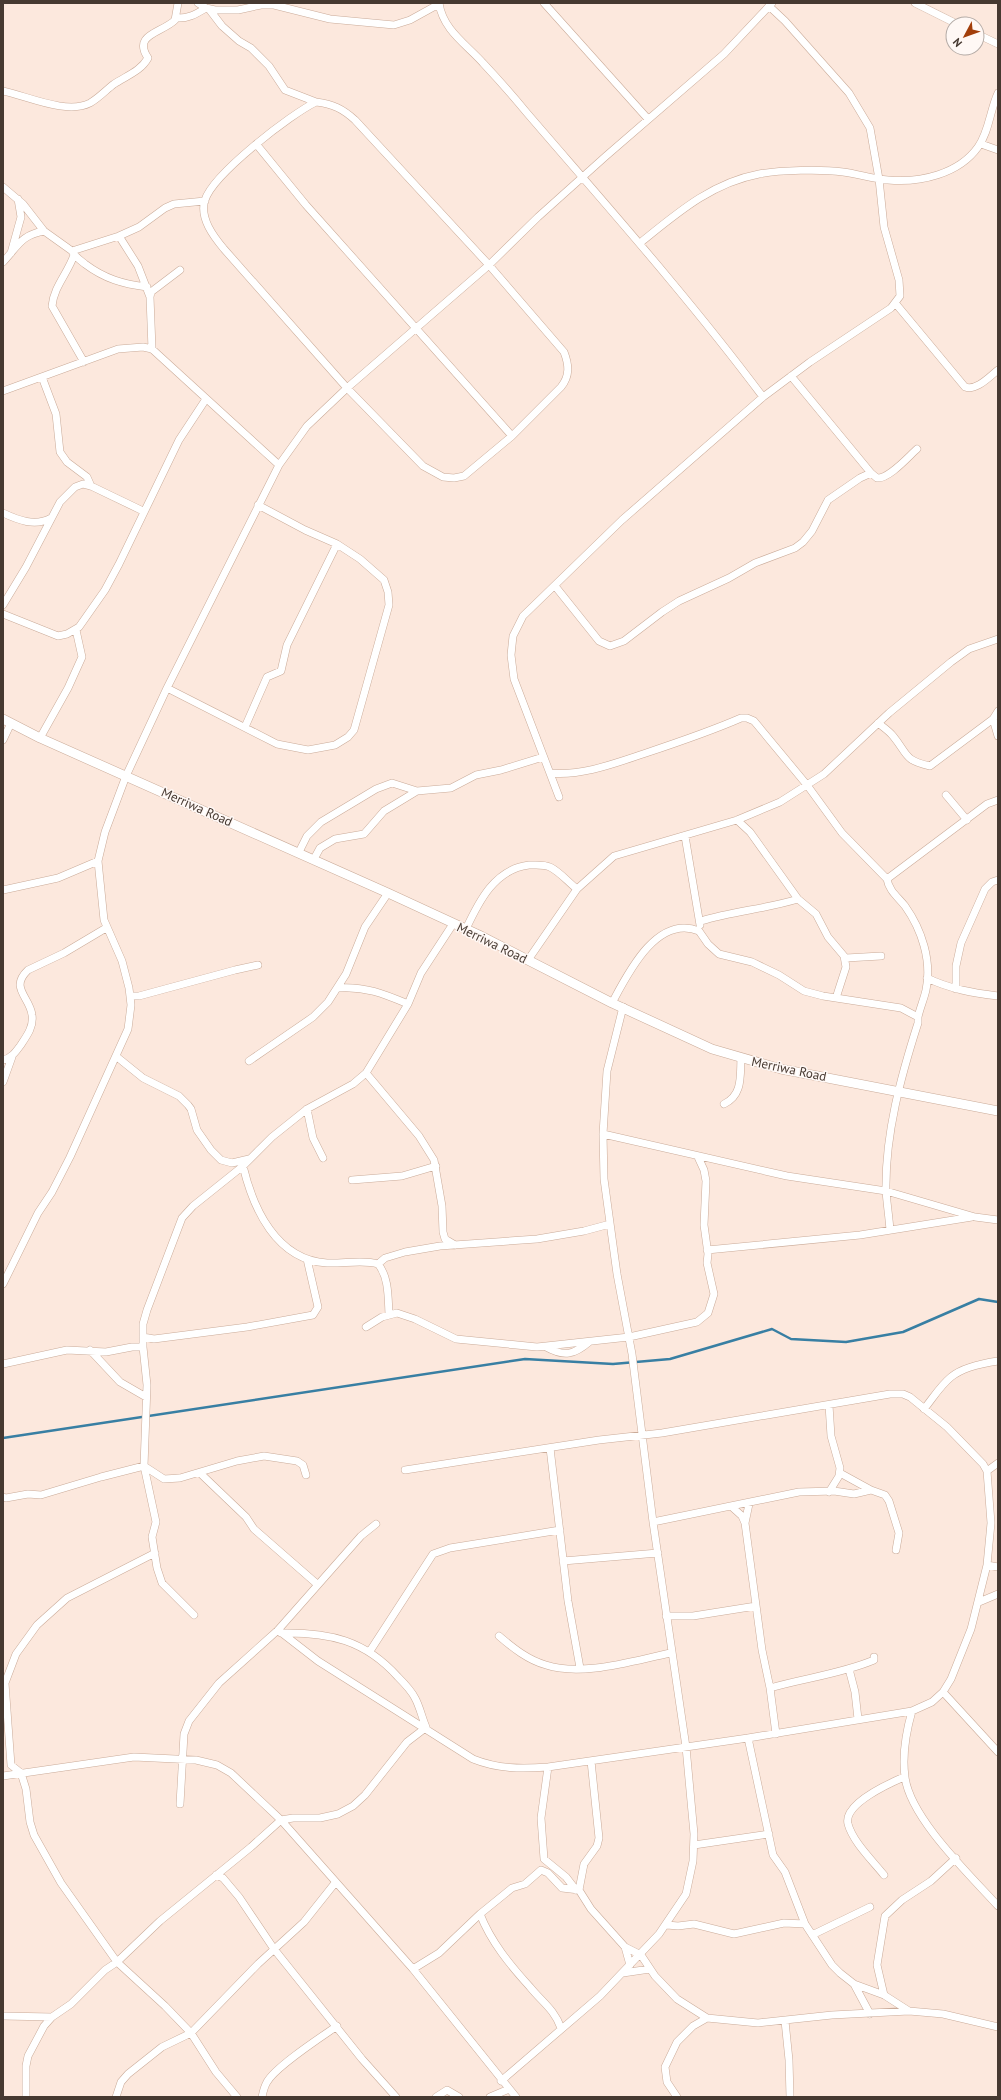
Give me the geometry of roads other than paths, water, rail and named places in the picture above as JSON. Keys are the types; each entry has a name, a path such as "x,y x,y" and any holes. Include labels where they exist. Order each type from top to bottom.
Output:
{"street":[{"path":"3,90 46,103 77,107 88,104 136,71 148,58 142,49 144,42 149,36 172,23 176,18 178,3"},
{"path":"198,3 210,9 238,10 261,5 274,5 330,19 394,25 410,20 439,3 446,24 453,33 483,62 582,178 640,243 722,343 763,396"},
{"path":"176,18 184,19 225,3"},
{"path":"554,3 546,5 648,119"},
{"path":"915,3 945,18"},
{"path":"3,1284 38,1213 52,1192 70,1157 117,1057 131,1017 130,996 122,961 106,928 98,861 105,832 126,776 167,688 278,465 307,426 347,388 489,265 582,178 724,54 771,5 849,93 870,128 879,179 884,227 900,285 900,296 896,304 763,396 622,520 523,616 513,636 511,655 514,679 543,757 560,797"},
{"path":"210,9 222,26 239,41 251,48 269,66 285,90 316,102 329,104 342,109 349,115 489,265 560,345 568,364 567,380 512,436 464,476 454,478 443,476 423,466 347,388 214,237 205,218 205,201 216,182 257,144 296,114 316,102"},
{"path":"985,38 998,44"},
{"path":"640,243 700,197 740,178 760,173 823,171 844,172 879,179 896,180 934,177 966,160 980,144 998,93"},
{"path":"257,144 306,205 512,436"},
{"path":"980,144 998,150"},
{"path":"3,187 18,199 44,231 106,278 120,283 147,287"},
{"path":"10,253 21,217 18,199"},
{"path":"73,253 139,227 165,208 174,204 205,201"},
{"path":"3,262 28,235 44,231"},
{"path":"119,236 134,259 150,297 152,349"},
{"path":"73,253 70,267 61,279 52,306 84,362"},
{"path":"150,297 151,292 180,270"},
{"path":"896,304 965,387 968,388 981,383 998,370"},
{"path":"3,391 118,349 143,346 152,349 278,465"},
{"path":"791,376 871,473 877,478 886,476 917,449"},
{"path":"42,377 56,414 60,452 67,462 85,474 91,486"},
{"path":"3,614 58,636 76,630 105,590 119,564 178,440 206,399"},
{"path":"555,586 599,641 610,646 617,644 679,602 729,578 755,563 796,547 803,542 812,531 828,500 860,478 871,473"},
{"path":"3,604 60,502 71,490 81,484 91,486 143,511"},
{"path":"167,688 277,744 308,750 335,745 348,738 354,730 389,605 388,592 384,580 360,559 337,544 305,530 258,505"},
{"path":"3,512 21,520 38,523 51,518"},
{"path":"245,727 267,677 281,672 287,645 337,544"},
{"path":"40,738 68,688 82,657 76,630"},
{"path":"528,960 576,889 614,856 737,820 780,802 824,774 878,723 969,649 998,639"},
{"path":"878,723 893,736 905,755 916,763 930,766 993,719 998,711"},
{"path":"550,773 561,774 587,770 621,761 668,747 741,718 747,718 754,721 807,785 842,833 887,879 888,887 904,904 922,935 926,956 927,978 926,990 900,1091 888,1155 886,1191 890,1230"},
{"path":"993,719 998,736"},
{"path":"3,740 7,721"},
{"name":"Merriwa Road","path":"7,721 40,738 388,893 612,1002 712,1048 781,1069 998,1111"},
{"path":"298,852 313,829 376,789 392,783 417,791 450,788 476,775 501,770 543,757"},
{"path":"314,859 320,848 335,839 364,834 384,811 417,791"},
{"path":"946,795 967,820"},
{"path":"887,879 987,804 998,800"},
{"path":"737,820 750,832 798,899 816,914 828,937 846,958 846,967 836,998"},
{"path":"685,836 701,921 699,931"},
{"path":"3,890 58,878 98,861"},
{"path":"466,930 477,906 493,882 512,869 537,864 550,867 576,889"},
{"path":"956,989 956,966 960,943 984,888 992,882 998,880"},
{"path":"249,1061 313,1018 338,988 354,956 365,927 388,893"},
{"path":"701,921 721,915 778,905 798,899"},
{"path":"194,1615 162,1583 152,1537 156,1522 144,1466 147,1421 146,1397 148,1385 143,1347 143,1324 147,1310 182,1218 193,1206 243,1166 272,1137 307,1109 354,1084 366,1073 408,1004 421,974 453,924"},
{"path":"612,1002 637,959 659,939 673,929 681,927 699,931 708,944 719,954 752,962 779,974 804,991 836,998 901,1008 918,1017"},
{"path":"3,1082 12,1056 27,1036 32,1021 32,1014 20,986 23,974 106,928"},
{"path":"846,958 881,956"},
{"path":"130,996 139,996 258,965"},
{"path":"927,978 956,989 998,996"},
{"path":"338,988 363,988 374,990 408,1004"},
{"path":"501,2081 600,1996 641,1955 667,1924 686,1894 691,1876 694,1845 686,1747 671,1653 653,1522 632,1354 604,1179 603,1134 607,1071 623,1007"},
{"path":"3,1060 12,1056"},
{"path":"117,1057 143,1078 179,1096 191,1109 197,1130 211,1150 221,1160 232,1163 249,1159"},
{"path":"724,1104 733,1098 738,1091 741,1058"},
{"path":"366,1073 428,1147 436,1166 442,1206 443,1232 445,1239 456,1245"},
{"path":"307,1109 313,1138 323,1158"},
{"path":"603,1134 698,1158 787,1176 886,1191 975,1217 998,1220"},
{"path":"366,1327 389,1314 397,1313 415,1319 456,1339 526,1347 545,1347 561,1353 573,1353 581,1350 589,1342 629,1337 686,1326 697,1322 706,1316 714,1294 707,1263 704,1224 706,1181 704,1170 698,1158"},
{"path":"243,1166 254,1204 266,1224 286,1248 307,1259 325,1263 378,1264 383,1270 387,1289 389,1314"},
{"path":"352,1180 402,1176 436,1166"},
{"path":"707,1250 811,1241 975,1217"},
{"path":"378,1264 385,1258 394,1254 440,1246 537,1239 584,1231 610,1224"},
{"path":"143,1338 154,1339 247,1327 313,1315 318,1307 307,1259"},
{"path":"3,1364 64,1350 90,1350 106,1352 132,1347 143,1347"},
{"path":"90,1350 120,1382 146,1397"},
{"path":"924,1409 953,1375 998,1360"},
{"path":"280,1631 318,1661 473,1759 486,1764 517,1769 548,1767 776,1734 912,1711 932,1702 943,1692 951,1679 972,1629 987,1565 991,1523 987,1472 979,1459 947,1427 910,1397 900,1393 829,1405 768,1413 642,1435 406,1470"},
{"path":"829,1405 830,1436 840,1464 840,1473 829,1492"},
{"path":"550,1448 568,1601 580,1668"},
{"path":"3,1497 6,1498 28,1494 41,1495 144,1466 164,1479 180,1478 236,1461 264,1456 297,1461 303,1465 306,1475"},
{"path":"987,1472 998,1463"},
{"path":"200,1473 246,1517 254,1529 317,1584"},
{"path":"840,1473 871,1490 885,1495 889,1501 899,1533 896,1550"},
{"path":"653,1522 749,1504 792,1494 829,1492 854,1494 871,1490"},
{"path":"749,1504 746,1523 762,1650 770,1688 776,1734"},
{"path":"732,1507 742,1516 746,1523"},
{"path":"180,1804 184,1734 189,1721 224,1678 280,1631 317,1584 368,1530 376,1524"},
{"path":"370,1651 433,1554 450,1548 560,1530"},
{"path":"155,1553 67,1598 37,1625 16,1654 5,1683 11,1765 21,1773 26,1789 30,1822 34,1835 61,1883 117,1962 165,2006 190,2034 216,2072 237,2097"},
{"path":"563,1561 658,1553"},
{"path":"987,1565 998,1567"},
{"path":"979,1602 998,1594"},
{"path":"666,1616 693,1616 756,1606"},
{"path":"280,1631 321,1635 351,1641 370,1651 384,1661 412,1693 425,1728"},
{"path":"499,1636 520,1653 546,1665 580,1668 601,1667 671,1653"},
{"path":"770,1688 798,1680 849,1669 874,1660 874,1657"},
{"path":"849,1669 855,1692 858,1719"},
{"path":"943,1692 998,1752"},
{"path":"912,1711 905,1735 904,1777 912,1800 928,1826 998,1906"},
{"path":"26,2097 26,2066 28,2056 44,2026 52,2018 71,2004 105,1970 117,1962 160,1921 281,1820 293,1818 320,1818 338,1814 353,1806 365,1795 408,1742 425,1728"},
{"path":"748,1738 773,1855 785,1872 806,1924 832,1965 854,1984 884,1995 909,2011"},
{"path":"3,1776 134,1757 182,1758 217,1765 231,1773 281,1820 335,1883 414,1969 501,2081 516,2097"},
{"path":"577,1890 584,1864 597,1846 599,1838 591,1761"},
{"path":"548,1767 541,1818 544,1859 566,1877 591,1909 625,1947 641,1955 650,1969 677,1999 707,2018 744,2023 785,2021 832,2015 909,2011 943,2014 998,2027"},
{"path":"884,1875 851,1830 848,1818 850,1811 858,1804 890,1783 904,1777"},
{"path":"694,1845 769,1834"},
{"path":"884,1995 877,1965 885,1916 902,1900 931,1881 956,1858"},
{"path":"414,1969 439,1953 480,1914 512,1888 525,1884 541,1870 548,1873 562,1888 577,1890"},
{"path":"216,1875 223,1878 239,1897 274,1949 362,2059 396,2097"},
{"path":"116,2097 121,2082 162,2047 190,2034 274,1949 314,1912 335,1883"},
{"path":"812,1934 870,1907"},
{"path":"480,1914 488,1933 497,1946 530,1987 552,2009 562,2028"},
{"path":"667,1924 678,1926 694,1924 724,1933 734,1934 784,1924 806,1924"},
{"path":"625,1947 630,1965"},
{"path":"623,1973 650,1969"},
{"path":"854,1984 870,2014"},
{"path":"3,2016 52,2018"},
{"path":"677,2097 667,2082 665,2067 677,2042 693,2026 707,2018"},
{"path":"785,2021 789,2060 790,2097"},
{"path":"262,2097 264,2088 271,2076 313,2042 337,2026"},
{"path":"490,2097 509,2089"},
{"path":"436,2097 446,2090 459,2097"}],"waterway":[{"path":"3,1438 525,1359 613,1364 670,1359 772,1329 791,1339 846,1342 903,1332 979,1299 998,1302"}]}
